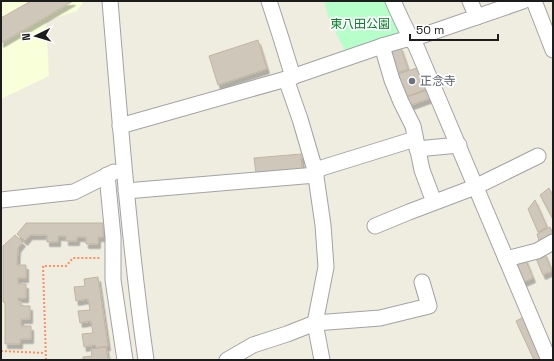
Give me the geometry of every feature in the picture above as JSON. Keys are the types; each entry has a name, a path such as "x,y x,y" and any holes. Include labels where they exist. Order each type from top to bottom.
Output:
{"street":[{"path":"110,1 126,191 137,297 146,360"},
{"path":"269,1 281,38 289,78 316,173 323,225 326,267 315,323 322,360"},
{"path":"393,1 410,38 416,46 549,360"},
{"path":"470,1 477,17"},
{"path":"120,126 289,78 382,46 418,37 523,1"},
{"path":"534,1 553,50"},
{"path":"382,46 392,80 413,126 422,170 434,202"},
{"path":"126,191 316,173 416,144 459,145"},
{"path":"375,226 475,187 538,156"},
{"path":"1,200 74,192 124,167"},
{"path":"107,175 113,238 113,280 125,360"},
{"path":"506,259 537,251 553,242"},
{"path":"113,256 133,252"},
{"path":"227,360 253,345 315,323 380,318 429,306 422,282"}],"path":[{"path":"46,360 43,266 66,266 73,258 113,256"},
{"path":"1,352 46,353"}],"shaded area":[{"path":"1,1 84,1 77,11 46,21 49,76 1,99"}],"green space":[{"name":"東八田公園","path":"324,1 385,1 400,30 398,35 345,51 329,19"}],"building":[{"path":"31,1 73,1 1,43 1,18"},
{"path":"258,40 267,69 218,85 209,56"},
{"path":"400,46 408,69 394,74 386,51"},
{"path":"420,67 427,89 406,97 398,74"},
{"path":"428,90 431,98 406,107 403,98"},
{"path":"301,154 302,169 256,173 254,158"},
{"path":"549,188 553,195 553,219 540,195"},
{"path":"535,200 547,227 538,232 528,209"},
{"path":"26,223 103,223 103,237 98,237 98,244 86,244 86,237 77,237 77,241 66,241 66,236 58,236 58,242 47,242 47,235 30,235 25,241 17,234"},
{"path":"550,227 553,237 540,244 537,234"},
{"path":"15,235 23,242 18,248 17,265 26,265 26,278 18,278 18,284 26,284 26,298 18,298 18,301 21,301 21,306 30,306 30,319 21,319 21,326 31,326 31,339 20,339 20,344 5,344 3,246"},
{"path":"544,252 552,271 543,275 535,256"},
{"path":"525,258 533,278 524,282 516,262"},
{"path":"98,277 108,346 96,348 95,345 84,347 82,334 93,333 91,321 80,323 78,311 90,310 88,299 76,301 74,287 85,286 84,279"},
{"path":"524,317 543,360 534,360 516,321"},
{"path":"106,347 108,360 83,360 83,357 92,356 91,349"}],"place":[{"name":"正念寺","path":"412,81"}]}
